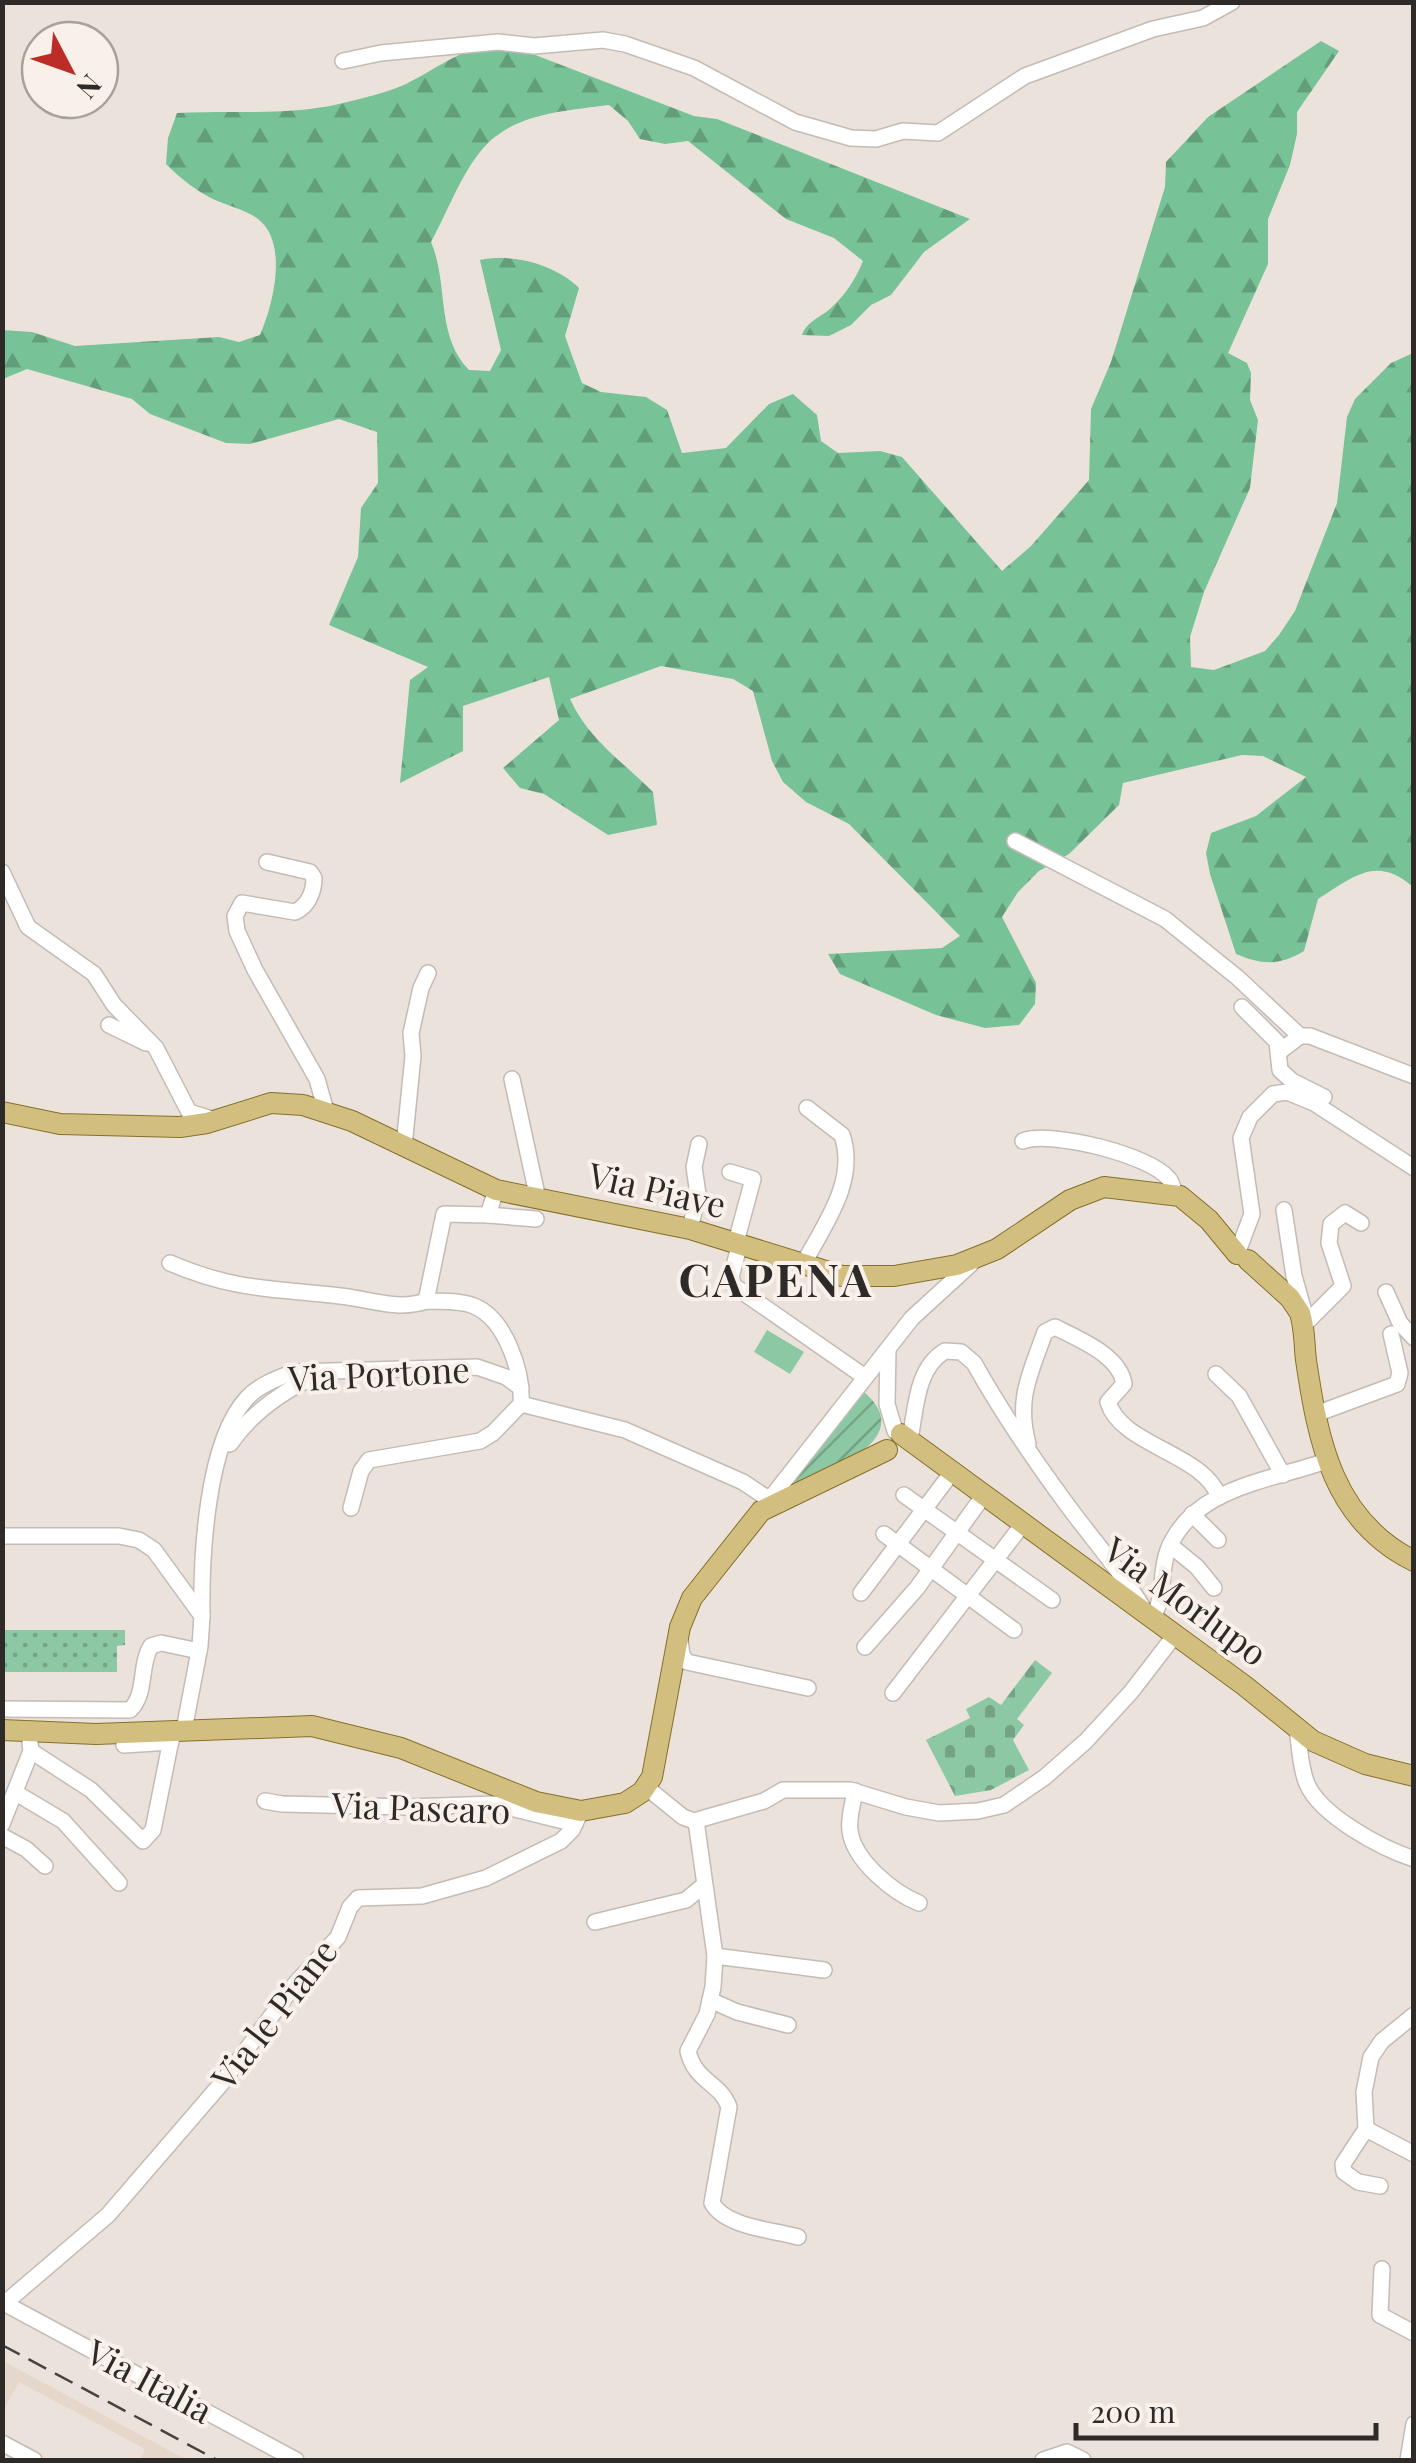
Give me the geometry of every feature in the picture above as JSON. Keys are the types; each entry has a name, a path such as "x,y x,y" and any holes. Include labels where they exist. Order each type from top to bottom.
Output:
{"main road":[{"name":"Via Piave","path":"2,1112 60,1124 180,1127 219,1120 276,1102 326,1111 537,1209 690,1228 802,1266 860,1278 951,1267 980,1256 1070,1200 1104,1187 1174,1194"},
{"path":"1174,1194 1204,1215 1239,1255 1290,1298 1305,1323 1326,1461 1362,1524 1379,1542 1414,1561"},
{"path":"2,1730 30,1741 84,1734 173,1736 296,1725 344,1732 417,1753 578,1818 621,1805 646,1787 656,1765 680,1627 692,1598 765,1505 898,1441"},
{"name":"Via Morlupo","path":"898,1441 930,1454 1252,1691 1297,1730 1354,1760 1414,1776"}],"street":[{"path":"343,61 381,53 498,42 534,46 603,40 694,68 810,127 851,138 876,138 903,131 938,133 1025,76 1154,29 1203,18 1232,2"},
{"path":"1015,841 1165,920 1238,978 1300,1036 1317,1037 1414,1076"},
{"path":"267,862 310,872 314,878 312,892 297,912 242,903 236,910 236,926 255,970 317,1078 326,1111"},
{"path":"2,872 28,927 94,974 114,1004 161,1054 189,1112 219,1120"},
{"path":"404,1146 413,1056 411,1033 428,973"},
{"path":"1242,1007 1270,1032 1280,1052 1278,1066 1284,1074 1327,1100 1329,1112"},
{"path":"109,1026 161,1054"},
{"path":"1280,1052 1300,1036"},
{"path":"426,1301 444,1214 488,1215 537,1209 512,1080"},
{"path":"1239,1255 1250,1224 1252,1202 1242,1134 1254,1112 1279,1092 1289,1092 1329,1112 1414,1168"},
{"path":"802,1266 838,1200 846,1170 842,1135 807,1108"},
{"path":"1023,1141 1044,1137 1138,1159 1168,1178 1174,1194"},
{"path":"690,1228 698,1194 694,1167 699,1144"},
{"path":"730,1172 755,1174 731,1277 734,1286 873,1374 898,1441"},
{"path":"488,1215 496,1190"},
{"path":"1284,1210 1305,1323"},
{"path":"1305,1323 1343,1286 1329,1243 1332,1224 1345,1213 1362,1223"},
{"path":"765,1505 934,1295 980,1256"},
{"path":"170,1264 250,1289 345,1296 395,1305 426,1301 468,1304 486,1314 505,1340 521,1396 483,1440 369,1460 361,1471 352,1508"},
{"path":"924,1272 934,1295"},
{"path":"1386,1292 1400,1322 1414,1338"},
{"path":"1031,1453 1022,1424 1022,1402 1045,1332 1055,1327 1102,1354 1122,1375 1122,1386 1108,1402 1110,1410 1144,1439 1207,1479 1219,1497"},
{"path":"1316,1414 1397,1384 1400,1373 1391,1334"},
{"path":"898,1441 928,1366 941,1353 956,1351 974,1363 1070,1510 1120,1570 1150,1616 1160,1604 1170,1545 1192,1514 1219,1497 1326,1461"},
{"name":"Via Portone","path":"30,1741 91,1790 134,1836 143,1841 153,1830 173,1736 199,1651 206,1520 224,1438 247,1398 272,1380 294,1372 477,1367 506,1377 521,1396 616,1427 744,1482 765,1505"},
{"path":"873,1374 887,1404"},
{"path":"1216,1374 1239,1396 1283,1476"},
{"path":"862,1593 953,1471"},
{"path":"904,1495 1052,1600"},
{"path":"865,1647 931,1568 984,1495"},
{"path":"1192,1514 1218,1540"},
{"path":"893,1692 1023,1524"},
{"path":"884,1534 1014,1630"},
{"path":"2,1536 114,1536 138,1540 154,1550 202,1616"},
{"path":"1170,1545 1197,1567 1214,1588"},
{"path":"680,1627 681,1652 687,1662 808,1688"},
{"path":"646,1787 683,1818 696,1821 764,1801 780,1790 855,1792 932,1812 978,1811 1004,1804 1045,1777 1086,1741 1132,1692 1176,1635"},
{"path":"2,1710 130,1710 138,1701 151,1646 161,1643 199,1651"},
{"path":"1297,1730 1304,1778 1318,1801 1382,1847 1414,1859"},
{"path":"124,1745 173,1736"},
{"path":"2,1824 16,1792 30,1741"},
{"path":"16,1792 63,1821 119,1883"},
{"path":"855,1792 850,1826 856,1846 890,1888 920,1903"},
{"name":"Via Pascaro","path":"265,1801 408,1808 495,1804 578,1818"},
{"name":"Via le Piane","path":"4,2302 108,2215 221,2084 300,1977 338,1937 350,1907 358,1898 422,1896 479,1881 557,1844 578,1818"},
{"path":"696,1821 715,1956 704,2022 688,2051 698,2076 721,2092 729,2107 713,2207 727,2218 798,2237"},
{"path":"2,1836 26,1849 45,1866"},
{"path":"595,1922 686,1900 704,1885"},
{"path":"715,1956 824,1970"},
{"path":"710,2000 788,2026"},
{"path":"1380,2186 1355,2181 1342,2167 1366,2129 1364,2092 1368,2063 1382,2041 1414,2015"},
{"path":"1366,2129 1414,2154"},
{"path":"1380,2315 1382,2269"},
{"name":"Via Italia","path":"4,2302 296,2460"},
{"path":"1363,2306 1414,2334"},
{"path":"1408,2460 1414,2424"},
{"path":"2,2443 34,2460"},
{"path":"1043,2460 1068,2452 1083,2460"}],"shaded area":[{"path":"3,2361 189,2460 140,2460 145,2449 19,2382 3,2411"}],"green space":[{"path":"1321,41 1339,51 1297,112 1290,165 1268,219 1268,264 1228,353 1247,363 1251,373 1250,400 1258,420 1250,488 1204,592 1190,637 1191,667 1214,670 1265,651 1279,635 1295,611 1337,503 1347,417 1355,399 1391,363 1413,353 1413,887 1400,877 1377,871 1343,883 1318,899 1304,951 1286,959 1262,962 1236,954 1206,853 1211,833 1256,816 1306,777 1263,756 1242,755 1123,783 1119,805 1069,854 1039,871 1018,892 1002,917 1036,983 1035,1004 1019,1025 985,1028 936,1015 840,974 828,954 942,948 960,936 849,824 806,802 783,782 772,761 753,691 733,679 661,666 570,699 596,738 653,792 657,825 608,835 544,794 520,788 503,768 559,720 549,677 463,706 463,751 400,783 410,680 428,667 329,625 358,557 361,508 378,483 377,432 339,419 250,444 226,443 150,414 132,399 27,369 3,379 2,330 32,332 75,346 219,337 239,342 260,335 276,275 273,243 258,219 201,193 166,164 168,138 177,113 279,111 339,104 398,87 464,53 504,43 694,116 717,119 970,219 924,252 891,295 871,305 851,325 829,336 802,335 810,323 841,297 863,261 834,238 786,219 688,141 665,144 640,139 628,121 609,105 539,116 507,129 480,152 431,242 451,341 469,370 490,371 501,350 480,260 506,258 546,267 579,288 565,336 582,383 601,392 646,397 667,410 682,453 726,448 769,404 793,394 817,415 821,441 838,453 880,451 902,457 1002,571 1031,546 1089,480 1091,409 1111,362 1165,187 1166,162 1208,117"},
{"path":"767,1330 804,1352 790,1374 754,1352"},
{"path":"862,1390 878,1408 881,1424 875,1438 845,1462 791,1488 788,1482"},
{"path":"3,1630 125,1630 125,1645 117,1646 117,1672 3,1672"},
{"path":"1035,1660 1052,1673 1017,1719 1024,1725 1013,1740 1029,1770 991,1790 955,1796 926,1740 970,1718 966,1709 989,1697 1001,1705"}],"railway":[{"path":"2,2345 217,2460"}],"district":[{"name":"CAPENA","path":"776,1281"}]}
